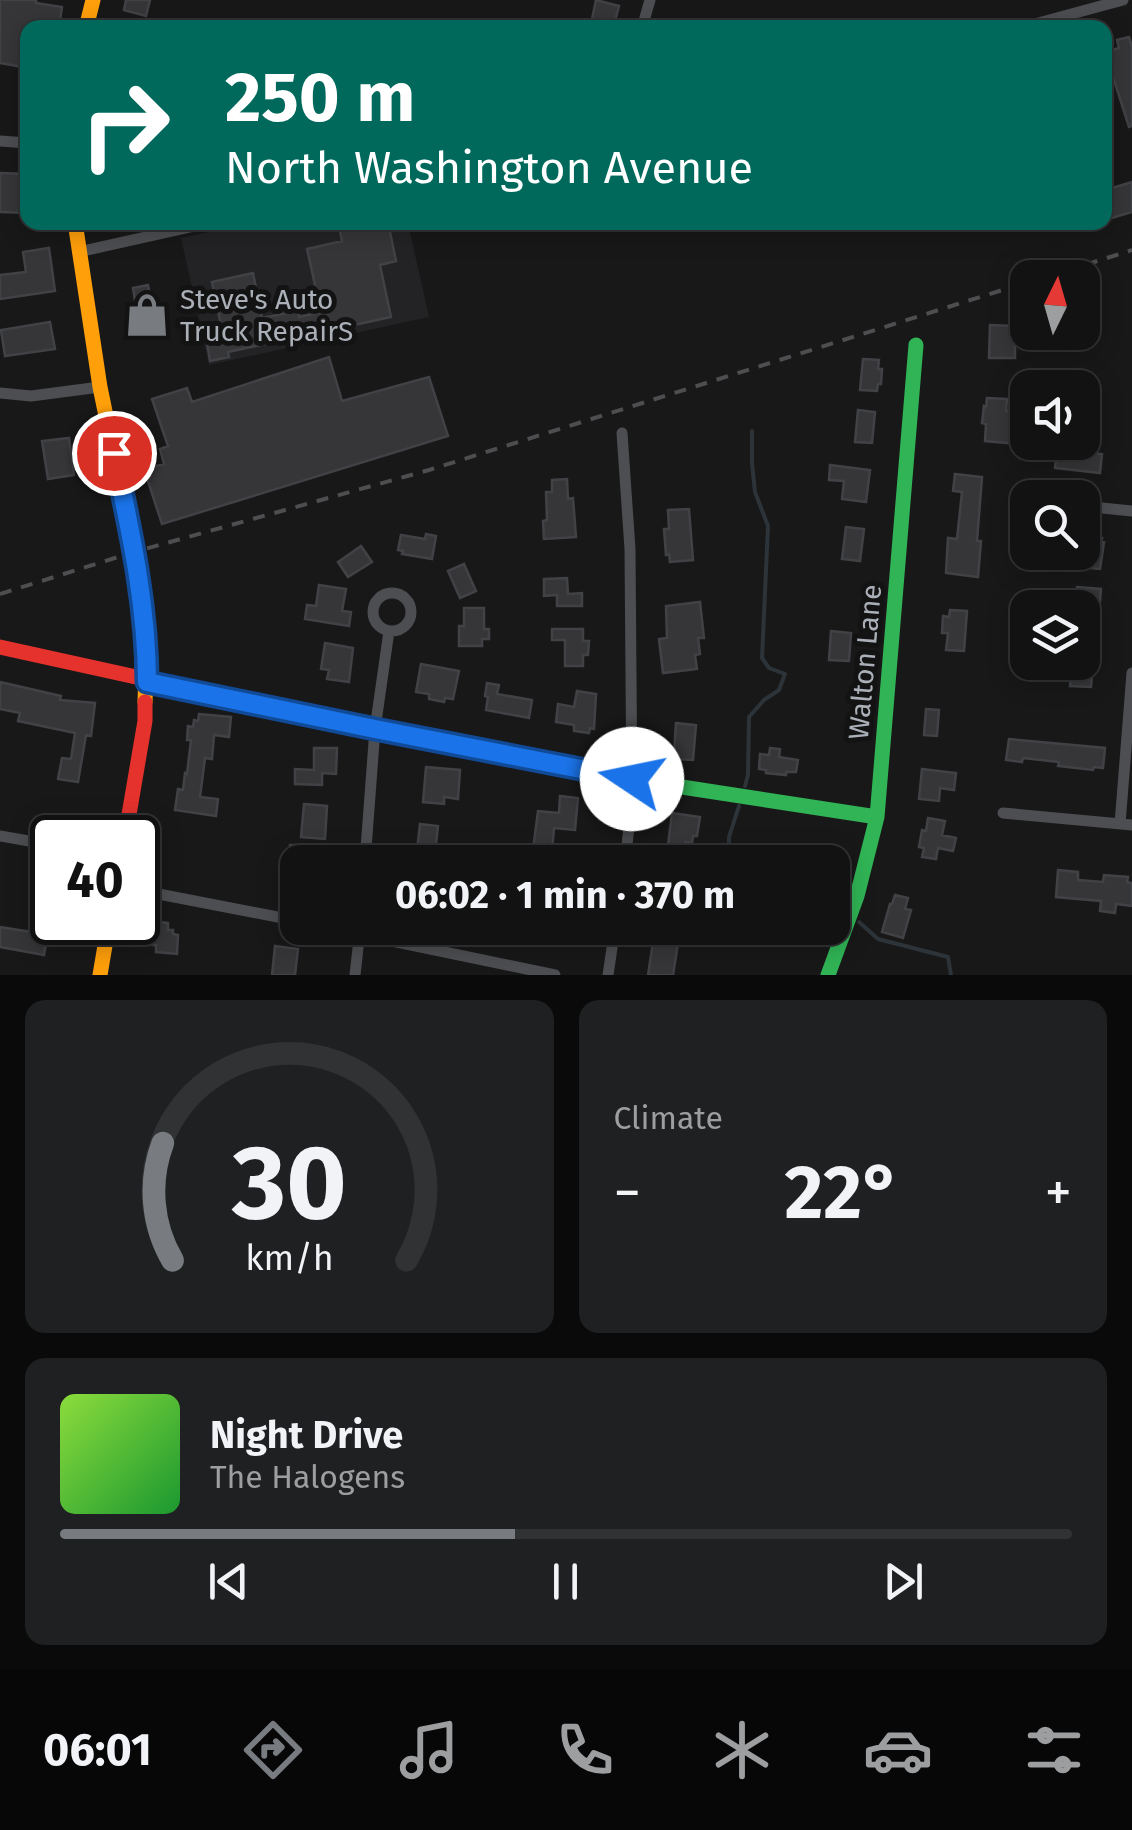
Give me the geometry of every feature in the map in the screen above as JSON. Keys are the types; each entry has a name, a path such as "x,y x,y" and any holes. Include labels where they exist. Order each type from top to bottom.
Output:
{"street":[{"path":"1048,20 1116,1"},
{"path":"75,230 147,640 145,721 129,815"},
{"path":"78,252 178,230"},
{"name":"Walton Lane","path":"828,975 857,896 877,817 916,345"},
{"path":"0,393 32,396 100,387"},
{"path":"622,433 630,548 632,801 627,845"},
{"path":"1100,508 1132,511"},
{"path":"366,845 375,729 389,631"},
{"path":"0,647 147,682 632,779 877,817"},
{"path":"1003,813 1126,824 1132,674"},
{"path":"0,836 30,842"},
{"path":"160,894 280,918"},
{"path":"100,975 105,945"},
{"path":"355,975 358,945"},
{"path":"425,945 555,975"},
{"path":"608,975 612,945"}],"shaded area":[{"path":"219,230 410,230 429,317 209,365 181,238"}],"building":[{"path":"0,0 36,0 62,7 60,20 20,20 20,67 0,63"},
{"path":"126,0 150,0 146,16 124,10"},
{"path":"596,0 619,6 615,20 592,19"},
{"path":"1129,37 1132,47 1129,127 1112,74 1112,50 1119,48 1117,40"},
{"path":"0,173 20,174 20,213 0,212"},
{"path":"1132,182 1132,212 1112,218 1112,188"},
{"path":"340,230 390,230 396,261 380,265 391,317 228,352 229,357 210,361 207,343 224,340 212,282 253,273 262,318 298,311 299,317 321,312 307,249 342,241"},
{"path":"49,248 55,291 0,299 0,275 26,272 23,252"},
{"name":"Steve's Auto Truck RepairS","path":"148,285 159,328 140,331 133,288"},
{"path":"50,322 55,349 5,356 1,330"},
{"path":"990,325 1010,326 1010,350 1015,350 1015,358 989,358"},
{"path":"329,357 342,401 429,377 448,436 162,524 144,469 164,464 160,449 168,446 152,399 187,388 192,402"},
{"path":"863,359 879,360 878,369 882,369 877,391 860,390"},
{"path":"987,398 1007,399 1010,443 985,441 986,424 982,423"},
{"path":"858,410 875,412 872,443 855,442"},
{"path":"69,438 74,475 48,479 42,441"},
{"path":"1102,454 1100,473 1055,468 1056,460 1100,460"},
{"path":"830,465 870,470 866,502 842,499 844,481 829,480"},
{"path":"955,474 982,477 978,577 946,573 948,538 957,539 962,492 953,491"},
{"path":"567,479 568,499 573,498 576,537 544,539 546,492 552,492 552,480"},
{"path":"689,509 693,560 670,562 664,529 669,529 668,510"},
{"path":"846,527 864,529 860,561 842,559"},
{"path":"426,534 436,536 432,559 398,550 401,535 425,539"},
{"path":"361,546 372,562 348,577 338,562"},
{"path":"464,564 476,591 460,598 448,571"},
{"path":"567,578 568,594 582,593 582,606 557,606 557,595 544,596 544,579"},
{"path":"319,585 346,589 342,611 351,612 349,626 305,619 307,605 316,606"},
{"path":"700,602 704,638 698,638 697,669 663,673 659,639 667,638 666,606"},
{"path":"464,608 484,608 484,629 489,629 489,639 482,639 482,646 459,646"},
{"path":"950,610 967,611 964,651 946,650 948,633 942,633 943,616 949,617"},
{"path":"552,629 583,629 583,641 589,641 583,666 565,666 565,640 552,640"},
{"path":"831,631 851,633 849,661 829,660"},
{"path":"325,643 353,648 349,682 327,679 329,670 321,669"},
{"path":"421,664 459,671 453,699 445,698 444,702 416,692"},
{"path":"1070,680 1092,680 1091,687 1070,686"},
{"path":"0,682 61,696 60,700 95,703 91,736 86,735 78,782 58,779 62,758 71,759 75,733 18,721 20,713 0,709"},
{"path":"487,683 499,685 497,694 532,700 529,718 486,710"},
{"path":"577,691 596,694 594,729 590,728 589,733 556,722 558,704 574,707"},
{"path":"926,709 939,710 937,736 924,735"},
{"path":"199,714 231,717 229,737 214,735 212,759 205,758 200,797 218,799 216,816 175,810 178,789 183,790 187,774 191,740 187,740 188,726 193,727"},
{"path":"676,723 696,725 693,760 676,759"},
{"path":"1009,739 1105,748 1103,768 1058,766 1059,762 1023,758 1022,762 1006,760"},
{"path":"314,748 337,748 336,774 322,773 322,785 295,784 295,769 314,770"},
{"path":"770,748 780,749 779,757 798,760 796,772 786,775 759,769 760,754 769,755"},
{"path":"426,767 460,770 458,799 444,797 444,804 423,802"},
{"path":"922,769 956,773 954,790 940,788 939,801 919,799"},
{"path":"560,796 578,798 575,830 554,828 553,845 534,845 538,811 559,813"},
{"path":"304,804 327,806 325,839 301,837"},
{"path":"672,813 700,817 692,843 668,845"},
{"path":"928,818 945,821 942,835 956,838 953,851 938,848 936,859 922,857 924,848 919,847"},
{"path":"420,824 438,826 436,845 418,845"},
{"path":"1058,870 1078,872 1078,880 1103,882 1104,875 1128,877 1127,882 1132,883 1132,906 1116,904 1115,913 1100,911 1101,901 1056,897"},
{"path":"895,895 908,898 905,909 911,910 903,938 882,932"},
{"path":"160,922 168,923 168,930 178,935 177,954 156,952 156,945 160,945"},
{"path":"0,927 30,932 30,945 46,945 44,955 0,947"},
{"path":"653,945 678,945 673,975 648,975"},
{"path":"275,946 298,949 295,975 272,975"}],"waterway":[{"path":"745,786 749,717 779,690 785,674 769,668 762,658 768,526 755,492 752,431"},
{"path":"729,845 739,806"},
{"path":"859,922 878,939 948,957 951,975"}],"railway":[{"path":"1100,260 1132,250"},
{"path":"0,594 134,552 429,470 1010,288"}],"traffic: fast":[{"path":"828,975 857,896 877,817 916,345"},
{"path":"377,730 630,779 877,817"}],"traffic: slow":[{"path":"88,20 93,0"},
{"path":"76,230 100,387 134,552 147,640 145,702"},
{"path":"100,975 105,945"}],"traffic: jam":[{"path":"0,647 377,730"},
{"path":"129,815 145,702"}],"place":[{"name":"Steve's Auto Truck RepairS","path":"147,315"}],"route":[{"path":"114,453 143,606 147,682 632,779"}]}
